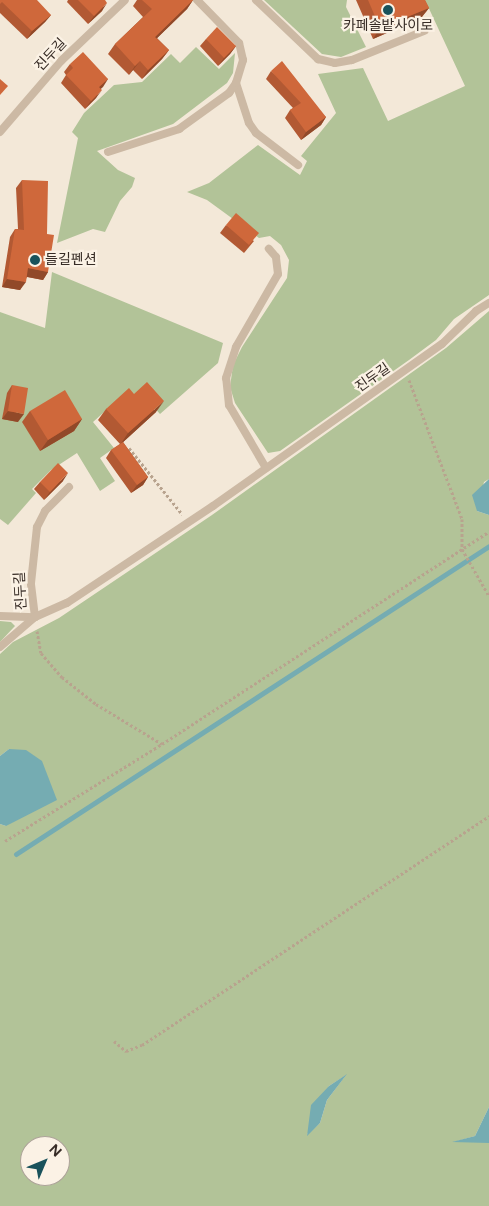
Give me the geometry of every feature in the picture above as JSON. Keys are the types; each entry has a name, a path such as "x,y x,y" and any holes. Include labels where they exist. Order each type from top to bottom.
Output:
{"lane":[{"name":"진두길","path":"0,132 61,60 126,0"},
{"path":"108,152 179,129 229,93 236,83 243,60 239,44 197,0"},
{"path":"256,0 318,59 335,63 352,60 424,31"},
{"path":"236,83 249,123 256,133 298,165"},
{"path":"266,468 229,405 226,378 236,347 278,274 276,257 269,249"},
{"name":"진두길","path":"0,647 35,617 67,603 266,468 405,370 489,304"},
{"name":"진두길","path":"35,617 31,583 36,527 46,511 69,487"},
{"name":"진두길","path":"0,616 35,617"}],"path":[{"path":"405,370 462,519 462,550 489,596"},
{"path":"130,448 189,522"},
{"path":"5,841 162,744 489,532"},
{"path":"35,617 41,653 62,677 96,704 162,744"},
{"path":"114,1041 126,1051 142,1045 489,816"}],"green space":[{"path":"264,0 347,0 346,7 366,47 341,57 322,54"},
{"path":"425,0 489,0 489,295 454,319 436,340 409,360 280,451 268,453 235,403 230,387 233,365 242,347 287,278 289,260 281,245 270,236 259,238 207,200 187,192 209,183 258,145 300,175 307,161 301,156 336,113 318,74 363,68 388,121 465,86"},
{"path":"196,47 219,69 235,53 233,73 227,83 173,124 97,151 118,170 135,178 132,187 120,201 105,232 93,229 57,243 78,138 72,132 84,113 114,85 142,82 171,54 180,63"},
{"path":"52,272 223,343 218,363 160,414 139,391 127,401 122,396 93,422 114,448 100,458 115,481 100,491 77,453 51,470 32,489 36,493 8,525 0,519 0,312 45,328"},
{"path":"489,311 489,479 484,482 477,511 489,515 489,1107 475,1136 454,1142 489,1142 489,1206 0,1206 0,824 6,826 9,749 0,756 0,654 13,642 59,618 212,515 446,348","holes":["346,1075 327,1100 320,1123 307,1135 329,1086"]},
{"path":"0,621 11,622 15,626 0,642"}],"water":[{"path":"489,479 489,515 477,511 472,495"},
{"path":"9,749 26,750 42,761 57,800 6,826 0,824 0,756"},
{"path":"347,1074 327,1100 320,1123 307,1136 311,1105 329,1086"},
{"path":"489,1107 489,1143 452,1142 475,1136"}],"building":[{"path":"0,0 37,0 51,15 32,31 2,2 0,4"},
{"path":"78,0 105,0 107,3 94,16"},
{"path":"142,0 193,0 155,37 169,50 148,70 140,61 135,66 115,44 152,9"},
{"path":"368,0 425,0 429,8 380,28"},
{"path":"217,27 236,46 224,58 206,39"},
{"path":"83,52 108,79 99,87 102,90 91,101 66,75 73,68 70,64"},
{"path":"282,61 326,117 306,132 290,110 301,103 271,71"},
{"path":"0,79 8,86 0,95"},
{"path":"22,180 48,181 47,234 54,235 48,272 28,268 26,282 7,279 15,229 24,230"},
{"path":"236,213 259,233 249,245 226,225"},
{"path":"147,382 164,401 128,433 106,409 129,388 134,394"},
{"path":"12,385 28,388 24,414 8,411"},
{"path":"65,390 82,419 48,440 30,411"},
{"path":"123,442 148,477 137,485 111,450"},
{"path":"58,463 68,473 50,492 40,482"}],"waterway":[{"path":"16,854 489,546"}],"place":[{"name":"카페솔밭사이로","path":"388,10"},
{"name":"들길펜션","path":"35,260"}]}
